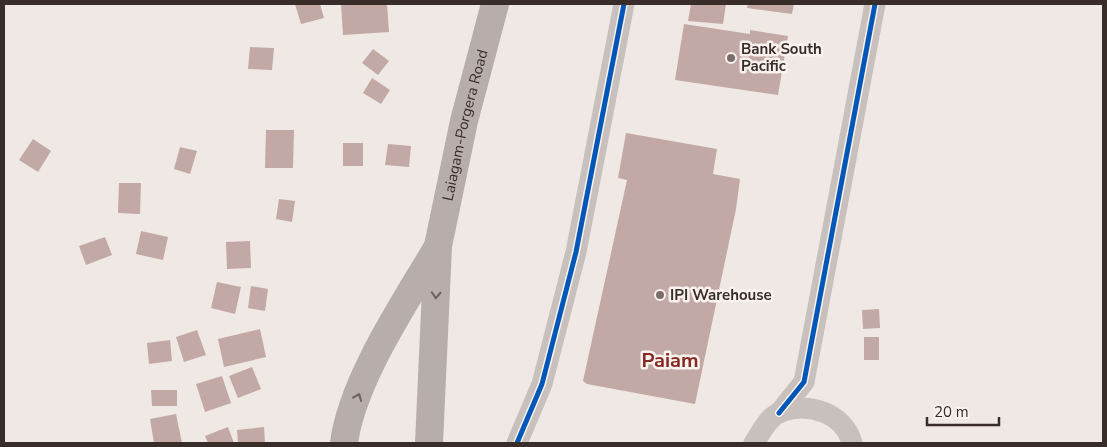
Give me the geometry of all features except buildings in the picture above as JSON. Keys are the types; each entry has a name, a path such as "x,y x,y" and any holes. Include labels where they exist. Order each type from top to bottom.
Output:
{"main road":[{"name":"Laiagam-Porgera Road","path":"429,443 438,246 464,121 495,4"},
{"name":"Laiagam-Porgera Road","path":"344,443 347,422 379,347 438,246"}],"street":[{"path":"517,443 542,384 576,252 624,4"},
{"path":"754,443 770,419 779,413 804,382 875,4"},
{"path":"804,382 850,435 852,443"},
{"path":"779,413 809,407 837,419"}],"cycle path":[{"path":"517,443 542,384 576,252 624,4"},
{"path":"779,413 804,382 875,4"}],"place":[{"name":"Bank South Pacific","path":"731,58"},
{"name":"IPI Warehouse","path":"660,295"}],"district":[{"name":"Paiam","path":"670,360"}]}
